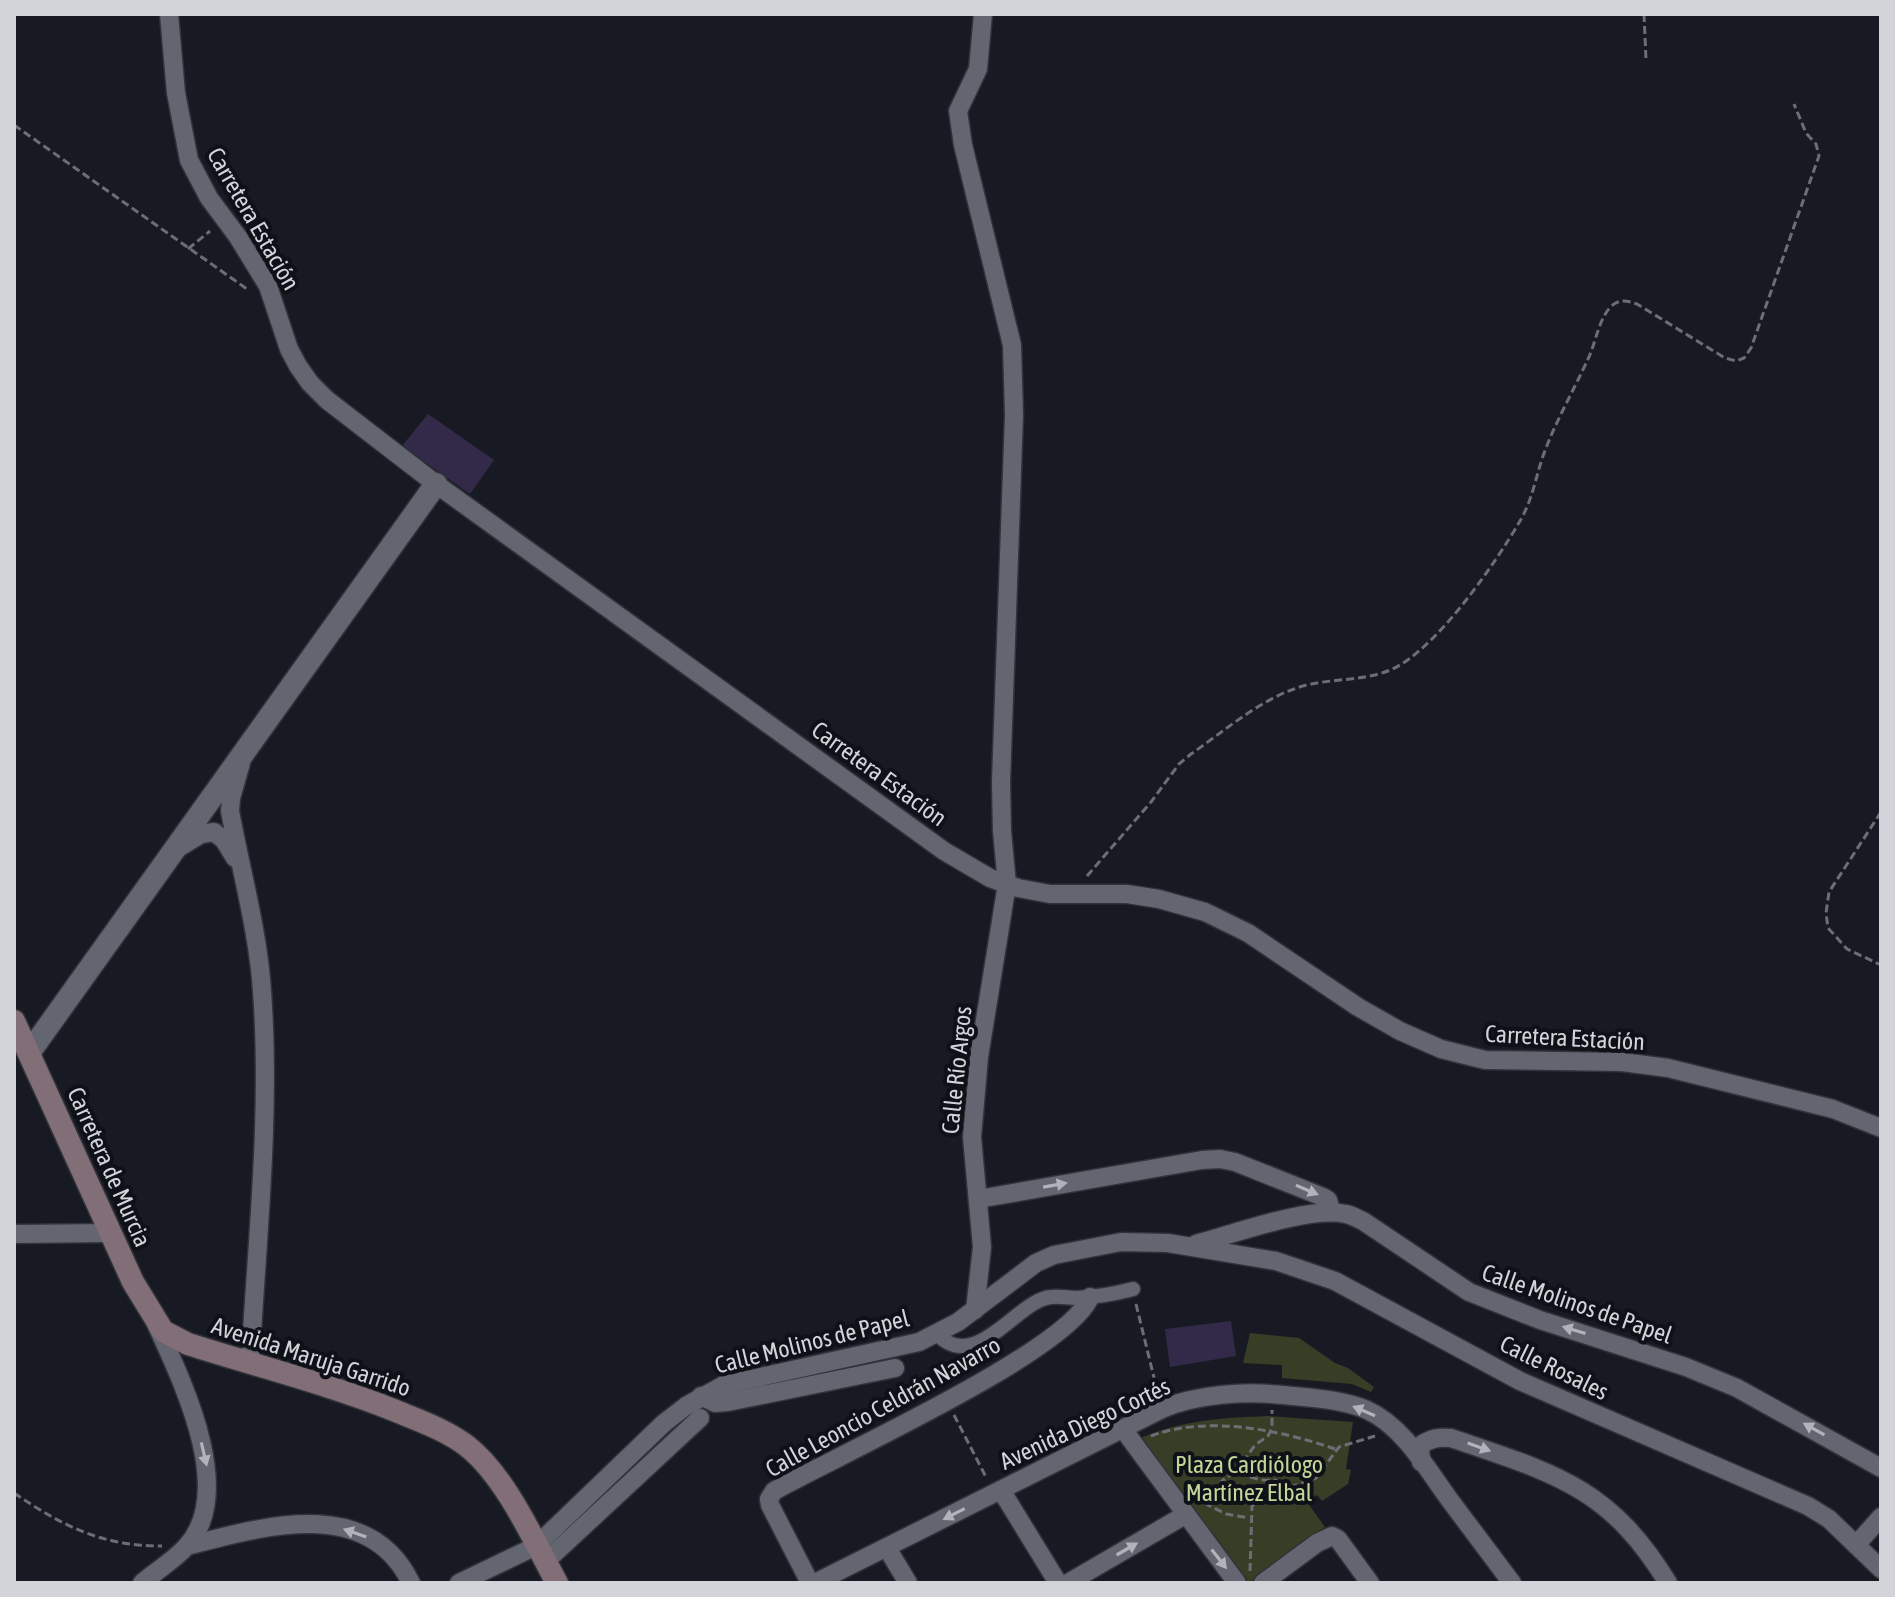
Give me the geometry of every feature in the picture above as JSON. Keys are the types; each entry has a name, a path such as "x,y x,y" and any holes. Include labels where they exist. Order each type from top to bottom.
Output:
{"main road":[{"name":"Carretera de Murcia","path":"14,1021 110,1233 158,1325"},
{"name":"Avenida Maruja Garrido","path":"158,1325 176,1339 206,1350 361,1397 446,1433 468,1447 487,1467 557,1583"}],"street":[{"name":"Carretera Estación","path":"169,14 184,142 198,181 268,286 289,349 310,383 373,437 436,484 944,851 990,878 1007,884 1050,894 1127,894 1205,912 1248,933 1379,1019 1441,1049 1485,1060 1622,1062 1668,1068 1833,1109 1881,1128"},
{"name":"Calle Río Argos","path":"975,1310 982,1247 972,1137 975,1086 1007,884 1001,782 1014,415 1012,345 963,145 958,111 978,69 983,14"},
{"path":"29,1053 436,484"},
{"path":"246,749 230,811 256,944 266,1046 250,1364"},
{"path":"172,851 192,838 214,832 224,840 241,871"},
{"path":"978,1199 1220,1159 1323,1197 1330,1203 1326,1212"},
{"name":"Calle Molinos de Papel","path":"541,1554 642,1442 701,1396 724,1385 919,1342 975,1310 1036,1263 1054,1255 1130,1241 1190,1246 1304,1215 1326,1212 1346,1214 1363,1221 1487,1301 1686,1367 1737,1388 1881,1468"},
{"path":"14,1234 110,1233"},
{"name":"Calle Rosales","path":"1190,1246 1276,1261 1335,1281 1520,1381 1808,1506 1829,1519 1881,1569"},
{"path":"937,1334 951,1344 973,1344 1001,1329 1045,1298 1090,1297 1133,1289"},
{"name":"Calle Leoncio Celdrán Navarro","path":"813,1583 770,1505 771,1495 782,1486 946,1401 1057,1334 1083,1312 1090,1297"},
{"path":"142,1583 187,1546 199,1525 208,1479 207,1462 182,1379 158,1325"},
{"path":"182,1379 181,1367 185,1360 206,1350"},
{"path":"701,1396 715,1403 728,1402 895,1368"},
{"name":"Avenida Diego Cortés","path":"813,1583 1174,1404 1272,1394 1348,1404 1368,1410 1394,1429 1507,1581"},
{"path":"459,1583 541,1554 700,1418"},
{"path":"1123,1429 1237,1583"},
{"path":"1421,1462 1420,1446 1426,1441 1437,1437 1451,1438 1533,1466 1577,1486 1625,1524 1668,1583"},
{"path":"998,1492 1058,1583"},
{"path":"1068,1583 1185,1515"},
{"path":"1856,1545 1881,1517"},
{"path":"187,1546 260,1529 316,1523 349,1530 385,1547 399,1561 411,1583"},
{"path":"1263,1583 1323,1539 1332,1536 1338,1539 1370,1583"},
{"path":"887,1548 908,1583"}],"path":[{"path":"1644,14 1646,59"},
{"path":"1065,893 1087,876 1179,764 1191,754 1279,695 1296,687 1397,668 1428,644 1493,566 1522,518 1537,487 1542,460 1556,425 1602,324 1615,303 1624,300 1637,304 1725,358 1736,361 1744,358 1751,348 1819,156 1816,144 1806,133 1794,104"},
{"path":"14,125 252,292"},
{"path":"188,249 224,219"},
{"path":"1881,812 1829,892 1826,913 1828,928 1847,949 1881,965"},
{"path":"1133,1289 1162,1409"},
{"path":"1251,1518 1226,1514 1204,1503 1270,1432 1272,1394"},
{"path":"946,1401 998,1492"},
{"path":"1135,1445 1173,1428 1196,1425 1270,1432 1311,1440 1335,1449"},
{"path":"1249,1583 1252,1506 1266,1496 1316,1478 1335,1449 1394,1429"},
{"path":"1236,1472 1264,1480 1275,1479 1294,1488"},
{"path":"14,1493 55,1521 95,1536 137,1546 187,1546"}],"green space":[{"path":"1250,1333 1299,1338 1374,1387 1371,1392 1352,1384 1282,1378 1282,1365 1243,1363"},
{"name":"Plaza Cardiólogo Martínez Elbal","path":"1267,1416 1353,1422 1346,1469 1351,1470 1348,1484 1322,1501 1317,1495 1307,1502 1325,1527 1249,1583 1141,1438 1187,1424"}],"building":[{"path":"428,414 494,460 470,494 402,446"},
{"path":"1231,1321 1236,1356 1170,1367 1165,1329"}]}
